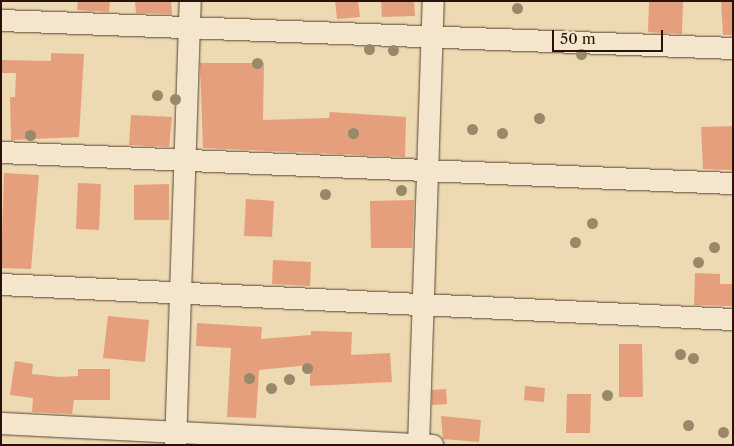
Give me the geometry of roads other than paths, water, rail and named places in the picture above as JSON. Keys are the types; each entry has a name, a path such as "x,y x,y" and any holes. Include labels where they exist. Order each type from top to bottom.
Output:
{"street":[{"path":"175,437 190,1"},
{"path":"1,423 175,437 423,444 423,304 433,1"},
{"path":"1,20 733,48"},
{"path":"1,152 733,183"},
{"path":"1,284 733,319"}]}
